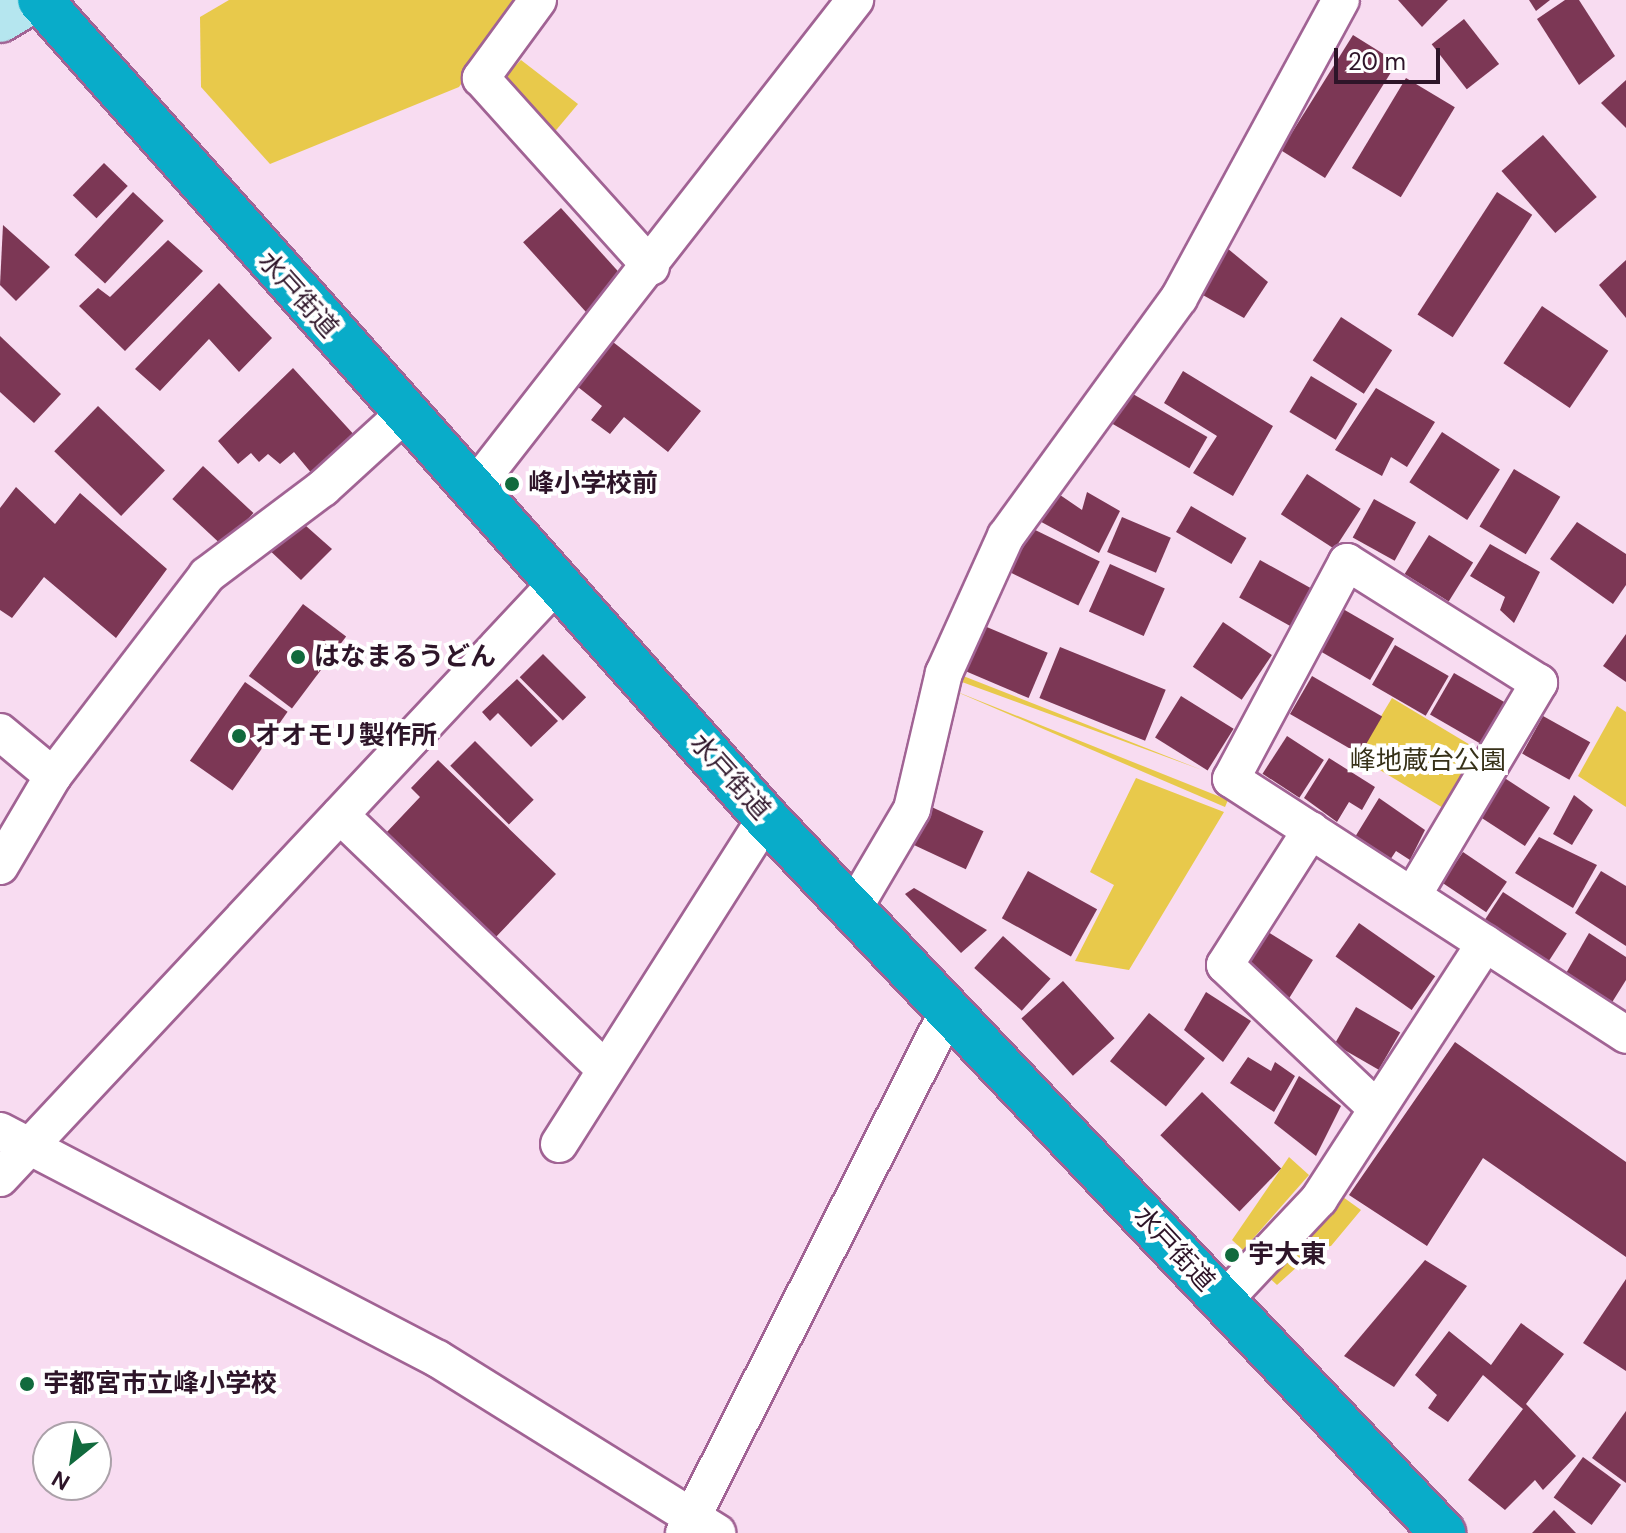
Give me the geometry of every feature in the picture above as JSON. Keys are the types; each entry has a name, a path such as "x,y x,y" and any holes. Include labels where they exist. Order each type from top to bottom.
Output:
{"highway":[{"name":"水戸街道","path":"40,0 472,491 766,818 1443,1533"}],"street":[{"path":"0,20 33,0"},
{"path":"538,0 481,78 651,267"},
{"path":"472,491 651,267 855,0"},
{"path":"852,911 912,809 944,673 1006,536 1179,298 1341,0"},
{"path":"0,866 53,776 207,575 323,488 404,414"},
{"path":"1413,895 1539,683 1347,562 1231,779 1626,1035"},
{"path":"0,1178 14,1140 340,815 556,584"},
{"path":"0,732 53,776"},
{"path":"340,815 606,1070"},
{"path":"559,1144 766,818"},
{"path":"1311,830 1225,965 1375,1107"},
{"path":"1223,1301 1319,1199 1375,1107 1485,943"},
{"path":"14,1140 438,1359 697,1529 948,1011"}],"green space":[{"path":"229,0 519,0 459,87 270,164 201,87 200,17"},
{"path":"521,60 578,104 552,135 509,89 507,74"},
{"path":"953,672 1202,770 951,678"},
{"path":"950,689 1228,800 1225,807"},
{"name":"峰地蔵台公園","path":"1392,698 1479,751 1444,809 1357,756"},
{"path":"1617,706 1626,712 1626,807 1578,776"},
{"path":"1136,778 1224,812 1129,970 1075,961 1114,885 1090,872"},
{"path":"1289,1157 1309,1175 1243,1250 1232,1240"},
{"path":"1336,1192 1361,1210 1331,1246 1318,1248 1277,1285 1264,1273"}],"building":[{"path":"1398,0 1448,0 1422,27"},
{"path":"1529,0 1550,0 1536,11"},
{"path":"1565,0 1579,0 1615,56 1579,85 1537,19"},
{"path":"1464,19 1499,64 1467,89 1432,44"},
{"path":"1353,35 1397,63 1325,178 1281,150"},
{"path":"1406,78 1455,107 1401,197 1352,168"},
{"path":"1626,80 1626,128 1601,103"},
{"path":"1543,135 1597,197 1555,233 1501,171"},
{"path":"104,163 128,186 96,218 73,195"},
{"path":"133,192 164,221 105,284 74,255"},
{"path":"1497,192 1532,215 1453,337 1417,314"},
{"path":"561,208 629,283 591,317 523,242"},
{"path":"3,225 50,267 16,301 0,285"},
{"path":"168,240 203,271 125,351 79,306 98,288 110,297"},
{"path":"1227,248 1268,282 1244,318 1201,294"},
{"path":"1626,260 1626,318 1599,285"},
{"path":"219,283 272,338 239,372 209,339 160,391 135,369"},
{"path":"1542,306 1608,351 1570,408 1503,363"},
{"path":"1341,317 1392,350 1364,394 1313,361"},
{"path":"0,336 61,394 34,423 0,392"},
{"path":"613,342 701,411 668,452 624,417 610,434 591,420 602,406 578,387"},
{"path":"293,368 357,438 313,475 294,452 280,464 268,454 259,462 251,453 238,464 218,441"},
{"path":"1183,371 1273,426 1233,496 1193,473 1217,436 1164,403"},
{"path":"1311,376 1357,404 1336,440 1289,412"},
{"path":"1376,388 1435,422 1407,467 1391,457 1382,476 1335,450"},
{"path":"1126,390 1207,437 1189,468 1108,421"},
{"path":"98,406 165,471 121,516 54,451"},
{"path":"1442,432 1500,470 1467,520 1409,482"},
{"path":"203,466 253,513 223,546 172,499"},
{"path":"1514,469 1560,497 1526,554 1479,526"},
{"path":"1307,474 1361,509 1335,549 1281,514"},
{"path":"1044,484 1082,510 1087,492 1120,511 1099,553 1032,517"},
{"path":"16,487 55,524 80,493 167,569 116,638 44,577 12,618 0,610 0,508"},
{"path":"1374,499 1416,522 1395,561 1353,537"},
{"path":"1191,506 1246,538 1231,564 1176,532"},
{"path":"1122,517 1171,538 1156,573 1107,552"},
{"path":"297,518 332,549 301,580 264,545"},
{"path":"1577,522 1626,554 1626,585 1613,604 1550,559"},
{"path":"1027,526 1100,562 1078,606 1006,570"},
{"path":"1429,535 1473,563 1449,602 1405,574"},
{"path":"1490,544 1540,572 1514,623 1500,610 1505,597 1470,576"},
{"path":"1260,560 1316,591 1295,629 1239,598"},
{"path":"1110,564 1165,588 1144,636 1089,612"},
{"name":"はなまるうどん","path":"303,604 346,636 292,708 249,676"},
{"path":"1343,609 1394,638 1370,680 1319,651"},
{"path":"975,622 1048,653 1029,698 956,667"},
{"path":"1223,622 1272,655 1242,700 1193,667"},
{"path":"1626,634 1626,682 1603,666"},
{"path":"1395,645 1449,676 1426,716 1372,685"},
{"path":"1060,647 1166,690 1145,741 1039,698"},
{"path":"543,654 586,697 563,720 520,677"},
{"path":"1454,673 1507,704 1483,745 1430,715"},
{"path":"1312,676 1382,716 1360,755 1290,714"},
{"path":"517,679 558,721 531,747 498,713 490,721 482,712"},
{"name":"オオモリ製作所","path":"245,682 288,712 233,790 190,761"},
{"path":"1181,696 1234,729 1208,770 1155,738"},
{"path":"1543,716 1590,742 1569,780 1522,754"},
{"path":"1287,736 1324,760 1299,798 1262,774"},
{"path":"475,741 534,800 509,824 450,766"},
{"path":"1329,758 1375,787 1362,810 1349,802 1337,822 1304,798"},
{"path":"438,760 556,874 494,939 385,834 420,797 411,788"},
{"path":"1503,777 1550,807 1525,846 1478,816"},
{"path":"1574,795 1593,810 1572,845 1553,834"},
{"path":"1379,798 1425,830 1410,860 1396,851 1390,860 1355,837"},
{"path":"921,802 984,831 966,869 903,840"},
{"path":"1539,837 1597,865 1573,908 1515,873"},
{"path":"1463,852 1507,882 1486,912 1442,883"},
{"path":"1028,871 1097,909 1071,957 1002,918"},
{"path":"1601,871 1626,886 1626,946 1575,913"},
{"path":"914,888 987,930 961,953 905,894"},
{"path":"1503,892 1567,933 1546,965 1482,924"},
{"path":"1359,923 1435,976 1412,1010 1335,957"},
{"path":"1268,932 1313,960 1288,1001 1243,973"},
{"path":"1589,933 1626,957 1626,980 1611,1004 1565,975"},
{"path":"1003,936 1051,979 1022,1011 974,968"},
{"path":"1063,981 1115,1038 1073,1076 1021,1018"},
{"path":"1206,992 1251,1021 1223,1062 1184,1030"},
{"path":"1356,1007 1400,1032 1379,1070 1334,1044"},
{"path":"1149,1013 1205,1058 1166,1106 1110,1061"},
{"path":"1455,1042 1626,1162 1626,1257 1483,1158 1427,1246 1349,1195"},
{"path":"1248,1057 1271,1071 1275,1062 1295,1076 1274,1112 1230,1083"},
{"path":"1299,1076 1341,1106 1316,1156 1274,1123"},
{"path":"1202,1092 1281,1168 1239,1212 1160,1135"},
{"path":"1425,1260 1467,1286 1394,1387 1344,1356"},
{"path":"1626,1279 1626,1371 1583,1343"},
{"path":"1521,1323 1564,1354 1526,1404 1576,1456 1543,1490 1535,1480 1505,1510 1468,1480 1523,1409 1483,1375 1448,1422 1428,1408 1437,1395 1415,1375 1449,1331 1491,1365"},
{"path":"1626,1411 1626,1483 1592,1458"},
{"path":"1583,1457 1621,1485 1592,1525 1554,1497"},
{"path":"1554,1510 1576,1533 1532,1533"}],"place":[{"name":"峰小学校前","path":"512,484"},
{"name":"はなまるうどん","path":"298,657"},
{"name":"オオモリ製作所","path":"239,736"},
{"name":"宇大東","path":"1232,1255"},
{"name":"宇都宮市立峰小学校","path":"27,1384"}]}
